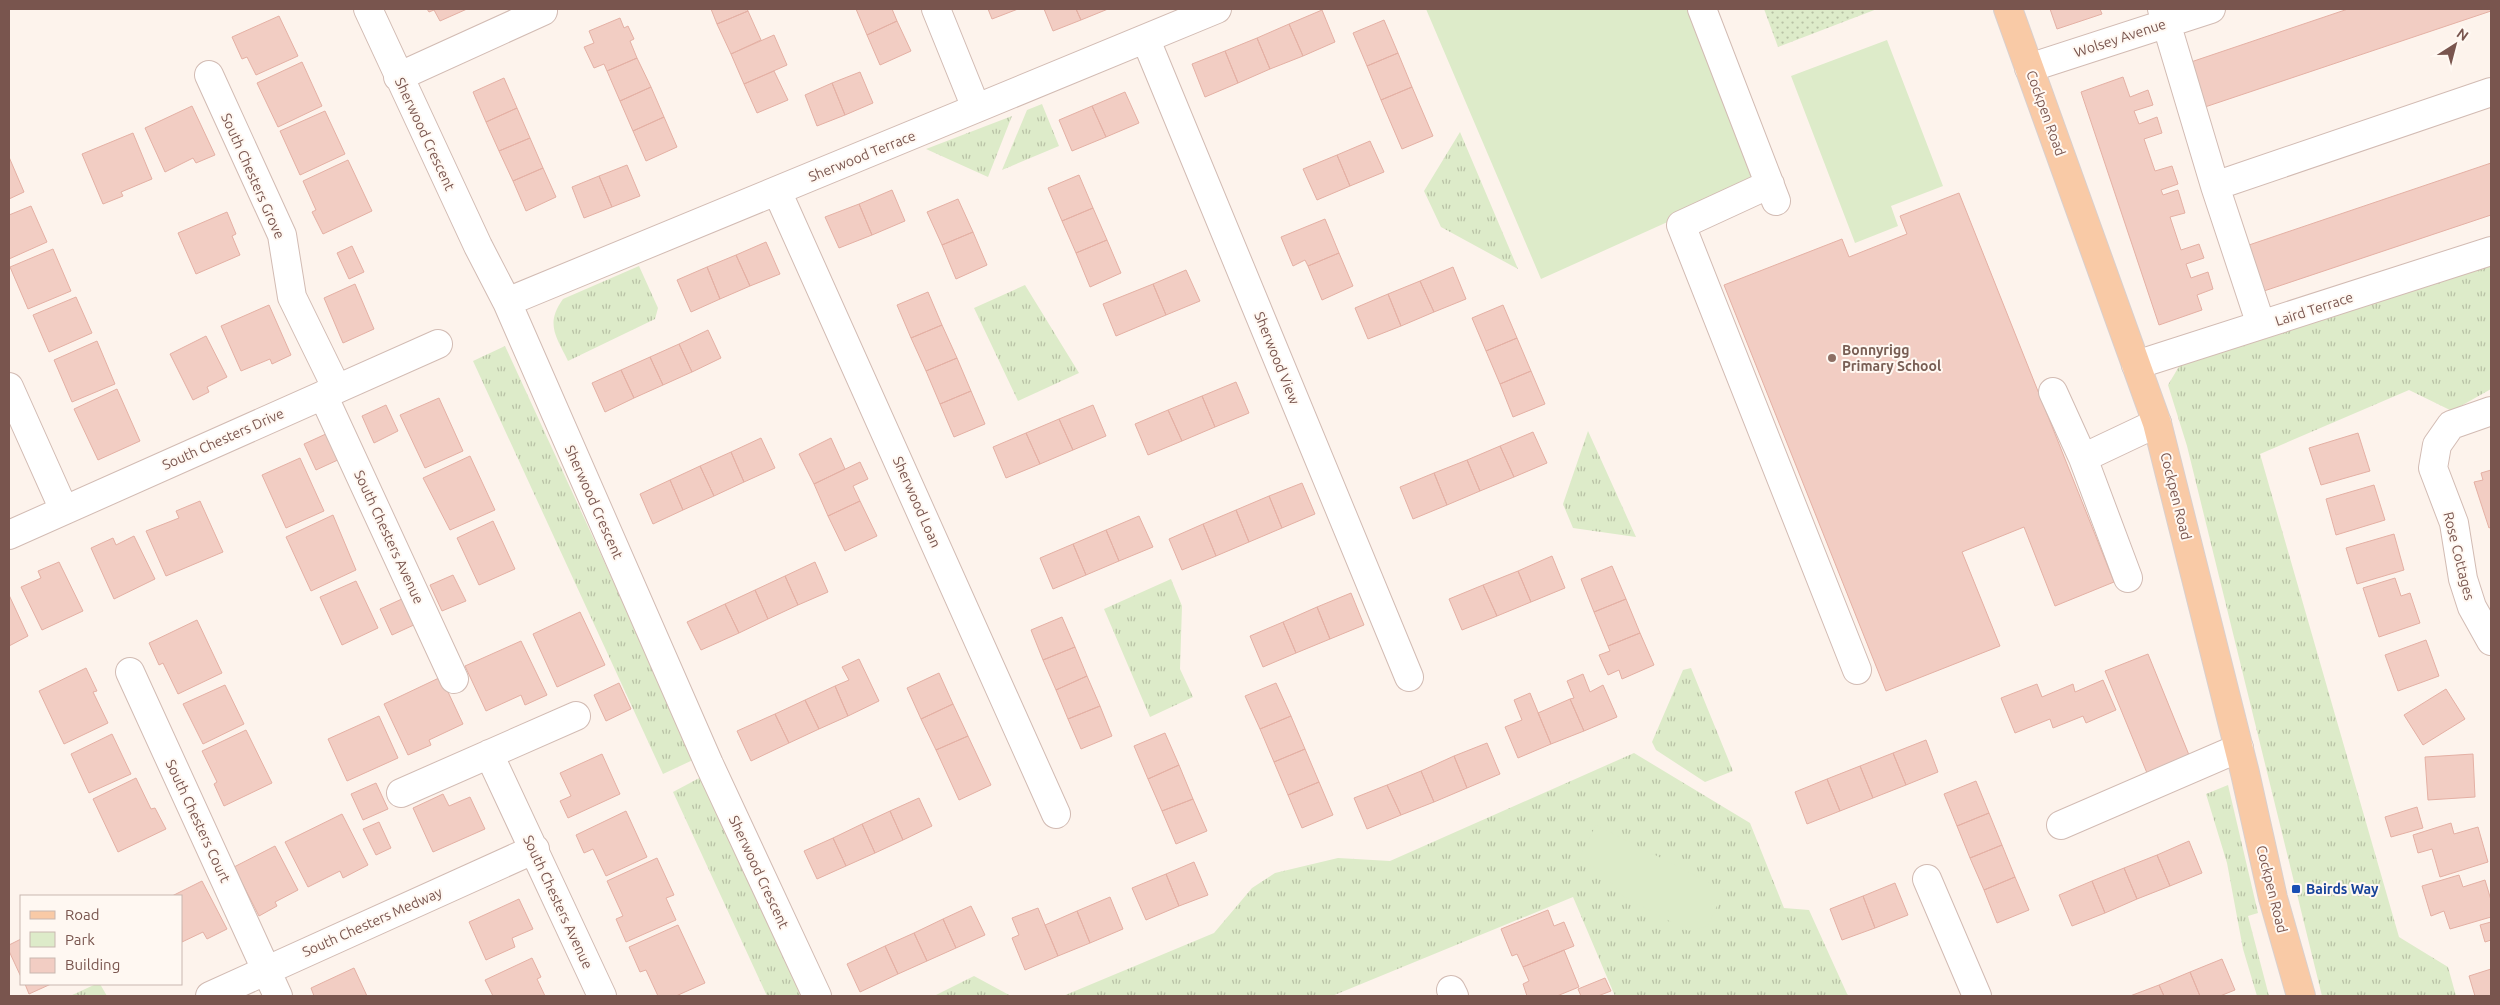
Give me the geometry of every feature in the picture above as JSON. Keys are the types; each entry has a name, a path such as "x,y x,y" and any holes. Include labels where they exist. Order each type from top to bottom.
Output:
{"main road":[{"name":"Cockpen Road","path":"2008,9 2157,423 2239,748 2273,898 2301,996"}],"street":[{"name":"Sherwood Crescent","path":"368,9 398,77 507,302 709,764 817,996"},
{"path":"398,77 543,11 542,9"},
{"path":"936,9 976,108"},
{"name":"Sherwood Terrace","path":"507,302 976,108 1146,40 1217,9"},
{"path":"1702,9 1773,193 1680,225 1857,670"},
{"name":"Wolsey Avenue","path":"2029,68 2164,16 2211,9"},
{"path":"2164,16 2215,186 2261,326"},
{"name":"Sherwood View","path":"1146,40 1408,677"},
{"name":"South Chesters Grove","path":"209,75 282,235 292,297 330,392"},
{"path":"2215,186 2491,92"},
{"name":"Sherwood Loan","path":"777,191 1056,814"},
{"name":"Laird Terrace","path":"2136,365 2491,251"},
{"name":"South Chesters Drive","path":"9,535 438,344"},
{"path":"9,387 64,510"},
{"name":"South Chesters Avenue","path":"330,392 454,679"},
{"path":"2053,392 2083,458 2128,578"},
{"name":"Rose Cottages","path":"2491,411 2451,425 2437,444 2434,468 2454,523 2463,579 2472,607 2491,641"},
{"path":"2083,458 2157,423"},
{"name":"South Chesters Court","path":"130,672 278,996"},
{"path":"401,793 576,716"},
{"path":"2061,824 2239,748"},
{"name":"South Chesters Avenue","path":"489,754 602,996"},
{"name":"South Chesters Medway","path":"210,996 534,850"},
{"path":"1927,879 1943,945 1977,996"}],"green space":[{"path":"1426,9 1688,9 1754,183 1541,279"},
{"path":"1764,9 1877,9 1778,47"},
{"path":"1887,40 1943,186 1891,206 1898,226 1855,243 1791,76"},
{"path":"1042,104 1059,146 1002,170 1027,110"},
{"path":"1012,116 988,177 926,149"},
{"path":"1460,132 1518,269 1441,227 1424,191"},
{"path":"2491,265 2491,389 2452,411 2409,390 2260,454 2399,937 2448,967 2456,996 2322,996 2187,446 2168,385 2181,363"},
{"path":"639,266 658,308 655,319 568,361 554,330 554,316 563,299"},
{"path":"1025,285 1079,373 1018,401 974,308"},
{"path":"505,346 695,759 663,774 473,361"},
{"path":"1588,431 1636,537 1573,528 1563,504"},
{"path":"1171,579 1182,606 1180,669 1193,697 1150,717 1104,609"},
{"path":"1691,668 1733,771 1705,782 1656,750 1652,742 1683,670"},
{"path":"1634,753 1750,823 1784,908 1809,910 1848,996 1615,996 1573,897 1332,996 1063,996 1214,933 1252,888 1275,873 1338,858 1390,861"},
{"path":"703,776 803,996 767,996 673,792"},
{"path":"2228,785 2258,913 2248,916 2269,996 2257,996 2243,949 2227,863 2206,794"},
{"path":"1596,825 1724,890 1708,926 1688,931 1621,895 1602,871 1578,860"},
{"path":"974,976 1011,996 934,996"},
{"path":"94,985 101,985 107,996 70,996"}],"building":[{"path":"427,9 467,9 440,21 434,10 429,12"},
{"path":"711,9 747,9 748,11 717,24"},
{"path":"856,9 892,9 897,21 867,35"},
{"path":"988,9 1018,9 992,19"},
{"path":"1044,9 1076,9 1081,20 1053,31"},
{"path":"1076,9 1108,9 1081,20"},
{"path":"2050,9 2100,9 2102,14 2057,29"},
{"path":"2348,9 2491,9 2491,11 2202,108 2188,63"},
{"path":"1322,10 1335,42 1303,56 1289,24"},
{"path":"748,11 761,40 731,54 717,24"},
{"path":"279,16 298,56 256,75 247,57 242,59 232,37"},
{"path":"620,18 624,28 628,26 634,39 630,41 637,58 607,71 604,64 594,68 584,47 594,43 589,31"},
{"path":"1384,20 1398,53 1367,66 1353,33"},
{"path":"897,21 911,51 880,65 867,35"},
{"path":"1289,24 1303,56 1270,69 1257,38"},
{"path":"774,35 787,65 744,84 731,54"},
{"path":"1257,38 1270,69 1238,83 1225,51"},
{"path":"1225,51 1238,83 1205,97 1192,64"},
{"path":"1398,53 1412,87 1381,100 1367,66"},
{"path":"637,58 651,87 620,101 607,71"},
{"path":"302,62 322,106 278,127 257,83"},
{"path":"774,71 788,100 757,113 744,84"},
{"path":"860,72 873,103 845,115 832,83"},
{"path":"2123,77 2130,97 2148,90 2153,105 2134,111 2139,124 2157,117 2162,133 2144,139 2155,171 2172,166 2178,184 2161,190 2163,195 2178,190 2185,213 2170,217 2181,250 2199,244 2204,258 2186,264 2191,278 2208,272 2213,289 2197,295 2202,310 2159,325 2081,92"},
{"path":"504,78 517,108 486,122 473,92"},
{"path":"832,83 845,115 817,126 805,95"},
{"path":"651,87 664,117 633,131 620,101"},
{"path":"1412,87 1433,136 1402,149 1381,100"},
{"path":"1125,92 1139,123 1106,137 1092,106"},
{"path":"192,106 215,155 196,163 193,158 165,172 145,128"},
{"path":"1092,106 1106,137 1072,151 1059,120"},
{"path":"517,108 530,138 499,151 486,122"},
{"path":"325,111 345,154 300,175 280,131"},
{"path":"664,117 677,147 646,161 633,131"},
{"path":"133,133 152,179 121,192 123,196 103,204 82,154"},
{"path":"530,138 543,168 513,181 499,151"},
{"path":"1370,141 1384,172 1350,186 1337,155"},
{"path":"1337,155 1350,186 1317,200 1303,169"},
{"path":"9,157 24,192 9,199"},
{"path":"348,160 372,211 323,234 312,212 316,210 303,181"},
{"path":"2491,163 2491,215 2261,292 2246,246"},
{"path":"627,165 640,196 612,207 599,176"},
{"path":"543,168 556,197 526,211 513,181"},
{"path":"1079,175 1093,208 1062,221 1048,188"},
{"path":"599,176 612,207 584,218 572,187"},
{"path":"892,190 905,221 872,235 859,204"},
{"path":"1959,193 2114,582 2055,606 2024,527 1962,552 2000,646 1886,691 1724,285 1842,239 1849,257 1907,234 1900,216"},
{"path":"958,199 973,232 942,245 927,212"},
{"path":"859,204 872,235 839,248 825,217"},
{"path":"31,206 47,242 9,259 9,215"},
{"path":"1093,208 1107,240 1076,253 1062,221"},
{"path":"227,212 236,234 232,236 240,255 196,274 178,233"},
{"path":"1325,219 1339,253 1308,266 1305,260 1293,266 1281,237"},
{"path":"973,232 987,265 956,279 942,245"},
{"path":"1107,240 1121,273 1090,287 1076,253"},
{"path":"766,242 780,274 750,286 736,255"},
{"path":"352,246 364,272 349,279 337,253"},
{"path":"53,249 71,291 28,309 10,267"},
{"path":"1339,253 1353,286 1322,300 1308,266"},
{"path":"736,255 750,286 720,299 707,267"},
{"path":"707,267 720,299 691,312 677,280"},
{"path":"1453,267 1466,299 1434,312 1420,281"},
{"path":"1186,270 1200,301 1166,315 1153,284"},
{"path":"1420,281 1434,312 1401,326 1388,294"},
{"path":"355,284 374,329 343,343 324,298"},
{"path":"1153,284 1166,315 1116,336 1103,304"},
{"path":"928,292 942,325 911,338 897,305"},
{"path":"1388,294 1401,326 1368,339 1355,308"},
{"path":"76,297 92,333 49,352 33,315"},
{"path":"269,305 291,355 272,364 270,359 241,371 221,326"},
{"path":"1503,305 1517,338 1486,351 1472,318"},
{"path":"942,325 957,358 926,371 911,338"},
{"path":"708,330 721,358 692,372 679,344"},
{"path":"206,336 227,377 207,387 209,392 193,400 170,354"},
{"path":"1517,338 1531,371 1500,384 1486,351"},
{"path":"97,341 115,384 72,402 54,360"},
{"path":"679,344 692,372 663,385 650,357"},
{"path":"650,357 663,385 634,398 621,370"},
{"path":"957,358 971,391 940,404 926,371"},
{"path":"621,370 634,398 605,412 592,383"},
{"path":"1531,371 1545,404 1513,417 1500,384"},
{"path":"1236,382 1249,413 1215,427 1202,396"},
{"path":"117,389 140,441 98,460 74,409"},
{"path":"971,391 985,424 954,437 940,404"},
{"path":"1202,396 1215,427 1182,441 1168,410"},
{"path":"439,398 463,451 425,468 400,415"},
{"path":"386,405 398,431 374,443 362,416"},
{"path":"1093,405 1106,436 1073,450 1059,419"},
{"path":"1168,410 1182,441 1148,455 1135,424"},
{"path":"1059,419 1073,450 1040,464 1026,433"},
{"path":"1533,432 1547,463 1514,477 1500,446"},
{"path":"328,433 340,459 316,470 304,444"},
{"path":"1026,433 1040,464 1006,478 993,447"},
{"path":"2358,433 2370,471 2321,485 2309,448"},
{"path":"761,438 775,468 744,482 731,452"},
{"path":"831,438 845,469 814,484 799,454"},
{"path":"1500,446 1514,477 1480,491 1467,460"},
{"path":"731,452 744,482 714,496 700,466"},
{"path":"470,456 495,510 450,530 423,478"},
{"path":"300,458 324,511 286,528 262,475"},
{"path":"1467,460 1480,491 1447,505 1434,473"},
{"path":"860,462 868,479 853,486 860,501 828,516 814,484"},
{"path":"700,466 714,496 683,510 670,480"},
{"path":"2491,470 2491,527 2489,528 2474,482 2483,480 2481,473"},
{"path":"1434,473 1447,505 1413,519 1400,487"},
{"path":"670,480 683,510 653,524 640,494"},
{"path":"1302,483 1315,514 1282,528 1269,496"},
{"path":"2374,485 2385,520 2336,535 2326,499"},
{"path":"1269,496 1282,528 1249,542 1236,510"},
{"path":"200,501 223,552 166,576 146,531 179,518 176,511"},
{"path":"860,501 877,536 845,551 828,516"},
{"path":"1236,510 1249,542 1216,556 1203,524"},
{"path":"333,515 356,570 311,591 286,537"},
{"path":"1139,516 1153,547 1119,561 1106,530"},
{"path":"493,521 515,569 479,585 457,538"},
{"path":"1203,524 1216,556 1182,570 1169,539"},
{"path":"1106,530 1119,561 1086,575 1073,544"},
{"path":"2394,534 2404,570 2357,584 2346,548"},
{"path":"134,536 155,579 114,599 91,548 113,538 116,545"},
{"path":"1073,544 1086,575 1053,589 1040,558"},
{"path":"1552,556 1565,588 1531,602 1518,571"},
{"path":"59,562 83,611 42,630 21,587 41,578 38,571"},
{"path":"815,562 828,592 798,605 785,576"},
{"path":"1612,566 1626,599 1594,612 1581,579"},
{"path":"1518,571 1531,602 1497,616 1483,585"},
{"path":"453,575 466,601 442,611 430,585"},
{"path":"785,576 798,605 768,619 755,590"},
{"path":"2395,578 2401,596 2410,593 2420,623 2379,637 2363,588"},
{"path":"356,581 378,628 342,645 320,597"},
{"path":"1483,585 1497,616 1462,630 1449,599"},
{"path":"755,590 768,619 739,633 725,604"},
{"path":"1351,593 1364,625 1330,639 1317,607"},
{"path":"9,595 28,636 9,646"},
{"path":"404,598 416,624 392,635 380,609"},
{"path":"1626,599 1640,633 1608,646 1594,612"},
{"path":"725,604 739,633 701,650 687,622"},
{"path":"1317,607 1330,639 1296,653 1283,622"},
{"path":"580,612 605,665 557,687 533,634"},
{"path":"1062,617 1075,647 1043,660 1031,630"},
{"path":"197,620 222,673 178,694 163,663 159,665 149,643"},
{"path":"1283,622 1296,653 1263,667 1250,636"},
{"path":"1640,633 1654,665 1622,679 1619,670 1608,675 1599,655 1610,651 1608,646"},
{"path":"2426,640 2439,676 2398,691 2385,655"},
{"path":"521,641 547,695 525,705 521,695 486,711 465,666"},
{"path":"1075,647 1087,676 1056,690 1043,660"},
{"path":"2148,654 2189,755 2147,773 2105,671"},
{"path":"859,659 879,701 848,716 835,686 849,680 842,667"},
{"path":"86,668 97,691 93,692 108,723 64,744 39,691"},
{"path":"939,673 953,704 921,719 907,688"},
{"path":"1583,674 1590,692 1603,685 1617,717 1584,731 1570,699 1574,698 1567,681"},
{"path":"1087,676 1100,706 1068,719 1056,690"},
{"path":"441,677 463,724 429,740 431,745 408,755 384,704"},
{"path":"2103,680 2116,710 2086,723 2083,716 2053,728 2050,719 2015,733 2001,698 2037,684 2042,697 2073,684 2075,692"},
{"path":"619,683 631,709 606,721 594,695"},
{"path":"1276,683 1291,716 1260,729 1245,696"},
{"path":"225,685 244,724 203,744 183,704"},
{"path":"835,686 848,716 819,729 805,700"},
{"path":"2446,689 2465,719 2423,745 2404,715"},
{"path":"1530,693 1551,744 1518,758 1505,727 1522,720 1514,700"},
{"path":"1570,699 1584,731 1551,744 1538,713"},
{"path":"805,700 819,729 789,743 775,714"},
{"path":"953,704 968,736 936,750 921,719"},
{"path":"1100,706 1112,736 1081,749 1068,719"},
{"path":"775,714 789,743 751,761 737,731"},
{"path":"379,716 398,758 347,781 328,739"},
{"path":"1291,716 1305,749 1274,762 1260,729"},
{"path":"246,730 272,783 224,806 214,784 217,782 202,751"},
{"path":"1165,733 1179,765 1148,779 1134,746"},
{"path":"112,734 131,774 89,793 71,754"},
{"path":"968,736 991,785 959,800 936,750"},
{"path":"1926,740 1938,772 1906,785 1893,753"},
{"path":"1487,743 1500,774 1467,788 1454,756"},
{"path":"1305,749 1319,782 1288,795 1274,762"},
{"path":"1893,753 1906,785 1873,798 1860,766"},
{"path":"602,754 620,794 568,818 560,801 571,796 560,773"},
{"path":"2473,754 2475,797 2428,800 2425,757"},
{"path":"1454,756 1467,788 1434,802 1421,771"},
{"path":"1179,765 1193,799 1162,811 1148,779"},
{"path":"1860,766 1873,798 1840,811 1827,779"},
{"path":"1421,771 1434,802 1401,815 1387,785"},
{"path":"136,778 151,809 155,808 166,829 118,852 93,799"},
{"path":"1827,779 1840,811 1807,824 1795,792"},
{"path":"1976,781 1989,813 1957,826 1944,794"},
{"path":"1319,782 1333,815 1302,828 1288,795"},
{"path":"376,783 388,809 363,820 351,794"},
{"path":"1387,785 1401,815 1367,829 1354,798"},
{"path":"443,794 449,806 470,797 485,829 433,852 413,808"},
{"path":"919,798 932,826 903,840 890,811"},
{"path":"1193,799 1207,831 1176,844 1162,811"},
{"path":"2417,807 2423,828 2391,837 2385,817"},
{"path":"626,811 647,857 606,876 593,849 584,853 576,835"},
{"path":"890,811 903,840 875,853 862,824"},
{"path":"1989,813 2002,845 1970,858 1957,826"},
{"path":"342,814 368,865 343,878 340,871 308,887 285,842"},
{"path":"379,822 391,848 376,855 363,829"},
{"path":"2451,823 2454,834 2478,827 2488,862 2440,877 2432,849 2418,853 2413,835"},
{"path":"862,824 875,853 846,866 833,838"},
{"path":"833,838 846,866 817,879 804,851"},
{"path":"2189,841 2202,873 2170,886 2157,855"},
{"path":"2002,845 2015,877 1984,890 1970,858"},
{"path":"275,846 298,890 275,902 277,906 259,916 234,867"},
{"path":"2157,855 2170,886 2137,899 2124,868"},
{"path":"657,858 674,895 666,898 676,920 626,942 616,919 623,916 607,881"},
{"path":"1194,862 1208,895 1179,906 1166,874"},
{"path":"2124,868 2137,899 2105,913 2092,881"},
{"path":"1166,874 1179,906 1146,920 1132,888"},
{"path":"2459,875 2463,887 2485,880 2491,900 2491,917 2450,929 2444,911 2431,916 2422,886"},
{"path":"2015,877 2029,910 1997,923 1984,890"},
{"path":"202,881 227,929 207,939 203,932 182,942 182,895 174,895"},
{"path":"2092,881 2105,913 2072,926 2059,895"},
{"path":"1895,883 1908,915 1875,928 1863,896"},
{"path":"1863,896 1875,928 1842,940 1830,909"},
{"path":"1110,897 1123,929 1090,943 1077,911"},
{"path":"519,899 533,929 512,938 515,947 486,960 469,922"},
{"path":"971,906 985,935 956,948 943,919"},
{"path":"1038,908 1058,956 1025,970 1012,938 1019,935 1012,918"},
{"path":"1548,910 1554,926 1564,922 1574,946 1523,967 1517,954 1512,956 1501,929"},
{"path":"1077,911 1090,943 1058,956 1045,925"},
{"path":"943,919 956,948 927,961 914,933"},
{"path":"2491,922 2491,940 2485,942 2480,925"},
{"path":"678,925 705,983 676,996 658,996 646,970 640,972 629,947"},
{"path":"914,933 927,961 898,974 885,946"},
{"path":"20,940 20,975 9,951 9,945"},
{"path":"885,946 898,974 860,992 847,964"},
{"path":"1564,950 1579,987 1557,996 1527,996 1523,984 1529,981 1523,967"},
{"path":"532,958 541,977 537,979 545,996 493,996 485,980"},
{"path":"2222,959 2235,990 2220,996 2200,996 2190,972"},
{"path":"354,968 367,996 314,996 311,988"},
{"path":"2491,969 2491,996 2475,996 2469,976"},
{"path":"2190,972 2200,996 2164,996 2159,985"},
{"path":"1605,978 1611,991 1598,996 1581,996 1578,989"},
{"path":"25,985 49,985 29,994"},
{"path":"2159,985 2164,996 2130,996"}],"place":[{"name":"Bonnyrigg Primary School","path":"1832,358"},
{"name":"Bairds Way","path":"2296,889"}]}
